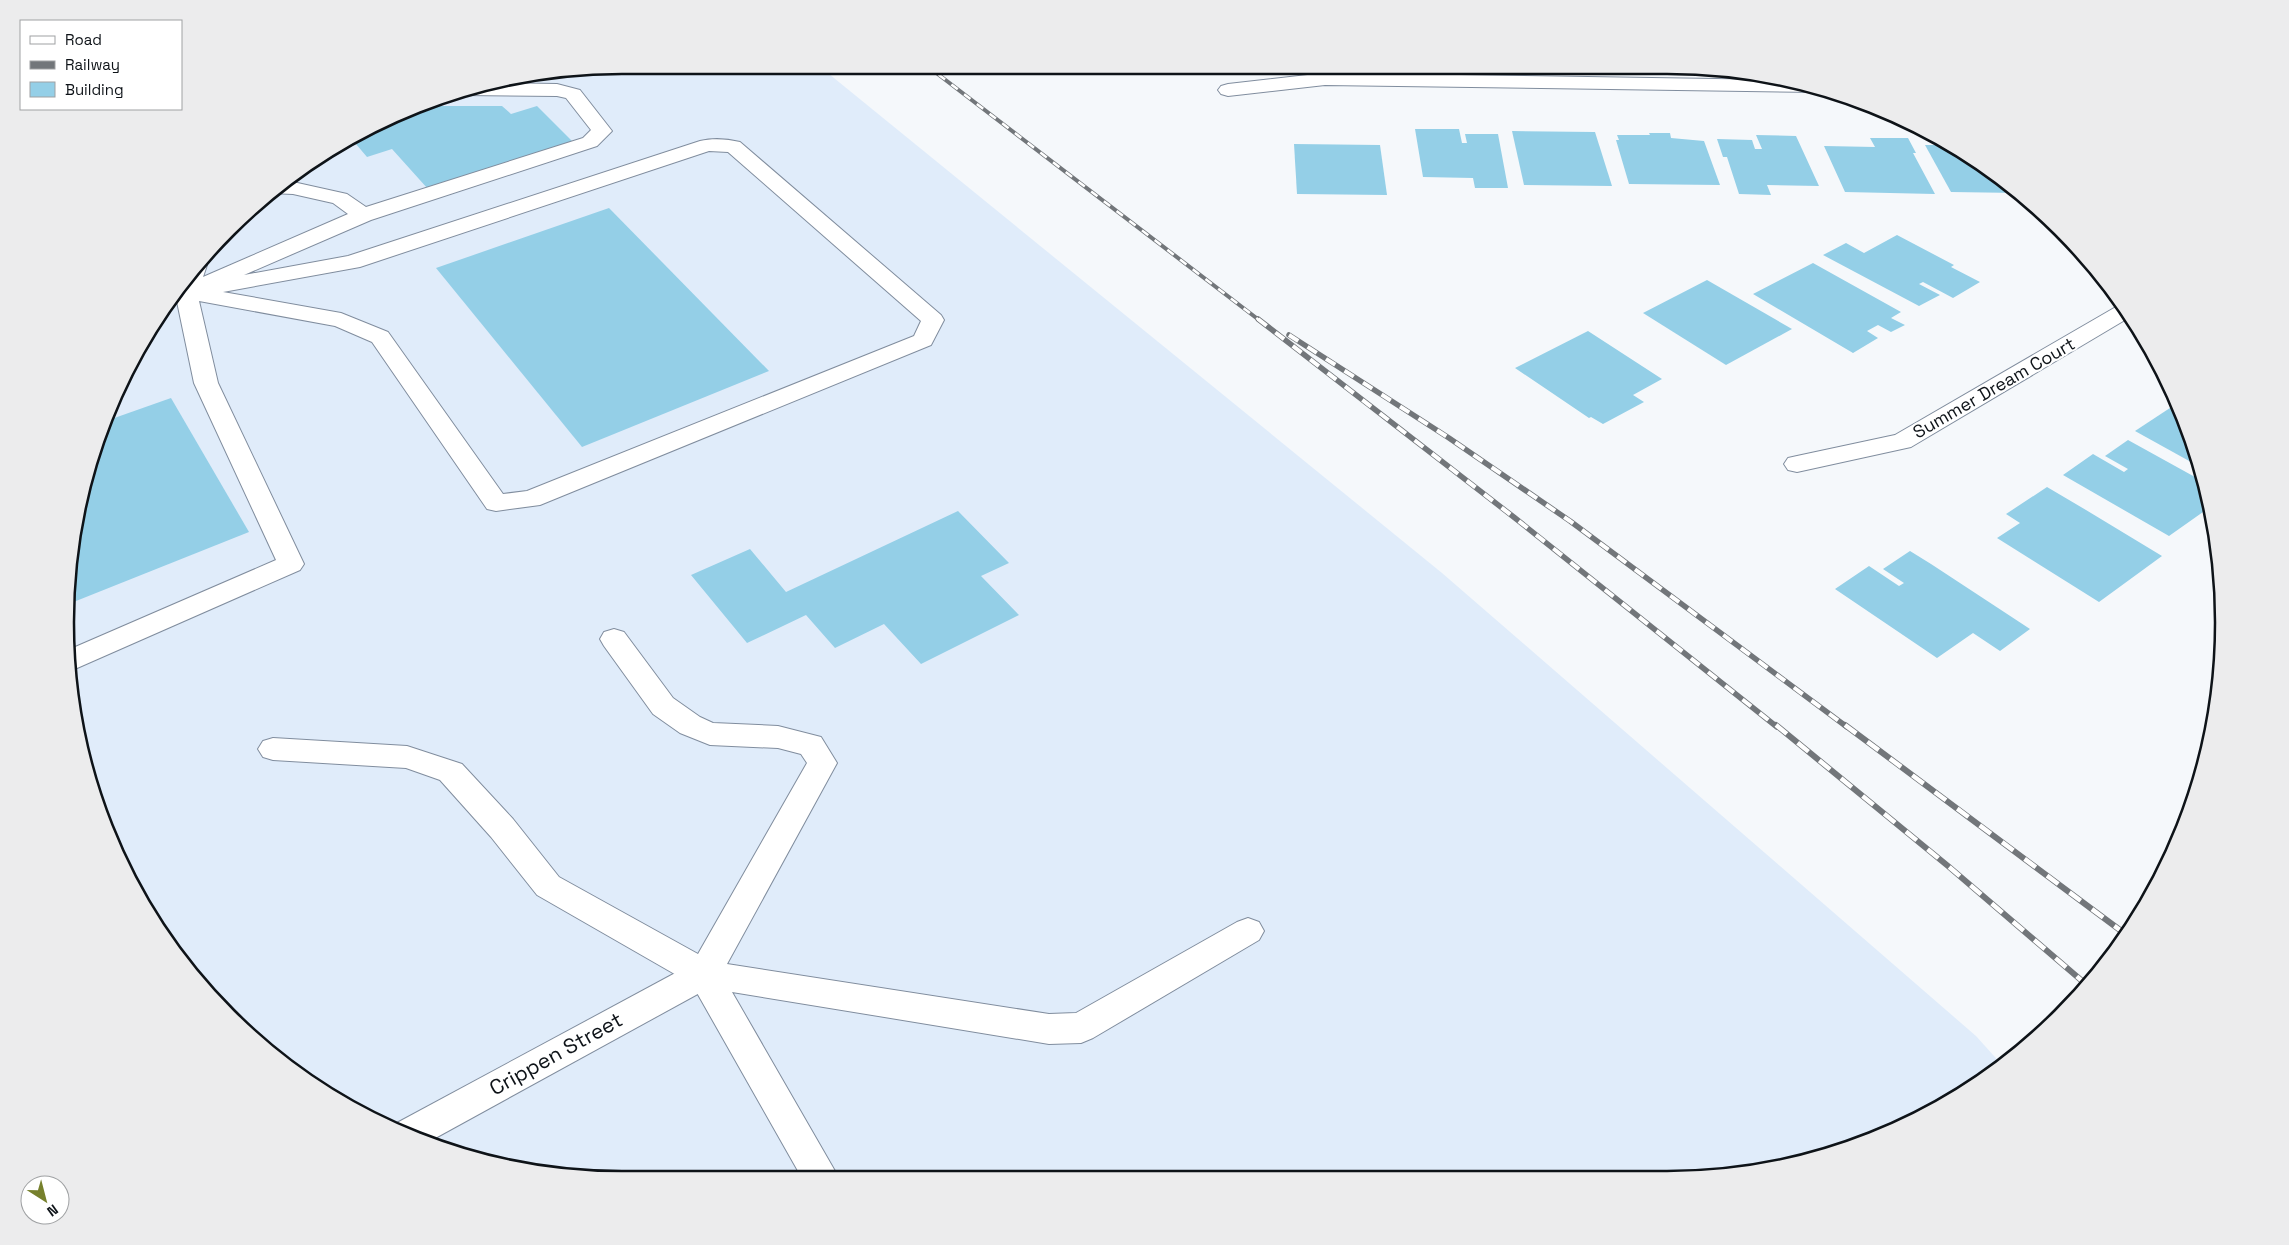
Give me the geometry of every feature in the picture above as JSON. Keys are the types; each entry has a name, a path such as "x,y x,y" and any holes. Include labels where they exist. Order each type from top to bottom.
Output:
{"street":[{"path":"1228,90 1326,79 1781,85"},
{"path":"184,292 363,215 590,142 602,131 573,94 557,90 492,89"},
{"path":"182,295 342,320 380,337 496,503 531,499 923,340 933,320 733,146 707,146 352,262 183,293"},
{"path":"287,188 340,198 363,215"},
{"path":"75,658 291,564 206,383 180,298"},
{"name":"Summer Dream Court","path":"1797,464 1902,441 1922,431 2120,313"},
{"path":"614,639 663,706 690,725 710,734 778,737 811,745 822,763 704,974"},
{"path":"273,749 407,757 451,772 502,828 548,886 704,974 1049,1029 1081,1028 1248,931"},
{"path":"704,974 817,1171"},
{"name":"Crippen Street","path":"415,1130 704,974"}],"shaded area":[{"path":"622,74 829,74 1442,573 1976,1036 1998,1060 1941,1098 1909,1115 1843,1142 1809,1153 1738,1167 1702,1170 622,1171 551,1167 480,1153 446,1142 380,1115 348,1098 288,1058 234,1011 210,984 187,957 147,897 130,865 103,799 92,765 78,694 75,658 75,587 78,551 92,480 103,446 130,380 147,348 187,288 234,234 261,210 288,187 348,147 380,130 446,103 480,92 551,78"}],"building":[{"path":"438,106 502,106 511,114 537,106 573,142 428,189 392,149 367,157 355,143 380,130"},
{"path":"1415,129 1459,129 1462,143 1467,143 1465,134 1498,134 1508,188 1475,188 1473,178 1423,177"},
{"path":"1512,131 1595,132 1612,186 1524,185"},
{"path":"1649,133 1670,133 1671,138 1704,141 1720,185 1629,184 1616,140 1619,140 1617,135 1650,135"},
{"path":"1756,135 1796,136 1819,186 1767,185 1771,195 1739,194 1727,157 1723,157 1717,139 1752,140 1755,149 1762,149"},
{"path":"1870,138 1908,138 1916,153 1913,153 1935,194 1845,192 1824,146 1875,147"},
{"path":"1294,144 1380,145 1387,195 1297,194"},
{"path":"1925,145 1937,145 1941,147 2008,193 1951,192"},
{"path":"609,208 769,371 582,447 436,268"},
{"path":"1897,235 1954,265 1951,267 1980,282 1953,298 1923,282 1919,284 1940,295 1919,306 1823,255 1846,243 1864,253"},
{"path":"1813,263 1901,312 1891,318 1905,325 1891,332 1878,325 1867,331 1878,338 1853,353 1753,294"},
{"path":"1707,280 1792,329 1726,365 1643,313"},
{"path":"1588,331 1662,379 1633,395 1644,402 1603,424 1591,417 1589,418 1515,368"},
{"path":"171,398 249,532 75,602 78,551 84,515 92,480 114,418"},
{"path":"2171,408 2191,462 2135,431"},
{"path":"2128,440 2196,478 2204,513 2169,536 2063,475 2093,454 2124,472 2128,469 2105,456"},
{"path":"2047,487 2162,556 2099,602 1997,538 2020,523 2006,514"},
{"path":"958,511 1009,563 981,576 1019,615 921,664 884,624 835,648 806,615 747,643 691,575 750,549 786,592"},
{"path":"1910,551 2030,629 2000,651 1973,633 1937,658 1835,589 1869,566 1899,586 1904,583 1883,569"}],"railway":[{"path":"938,74 1259,320"},
{"path":"1258,319 1515,518 1777,727"},
{"path":"1289,335 1449,438 1570,521 1847,727"},
{"path":"1776,725 1948,866 2082,981"},
{"path":"1845,725 2121,930"}]}
